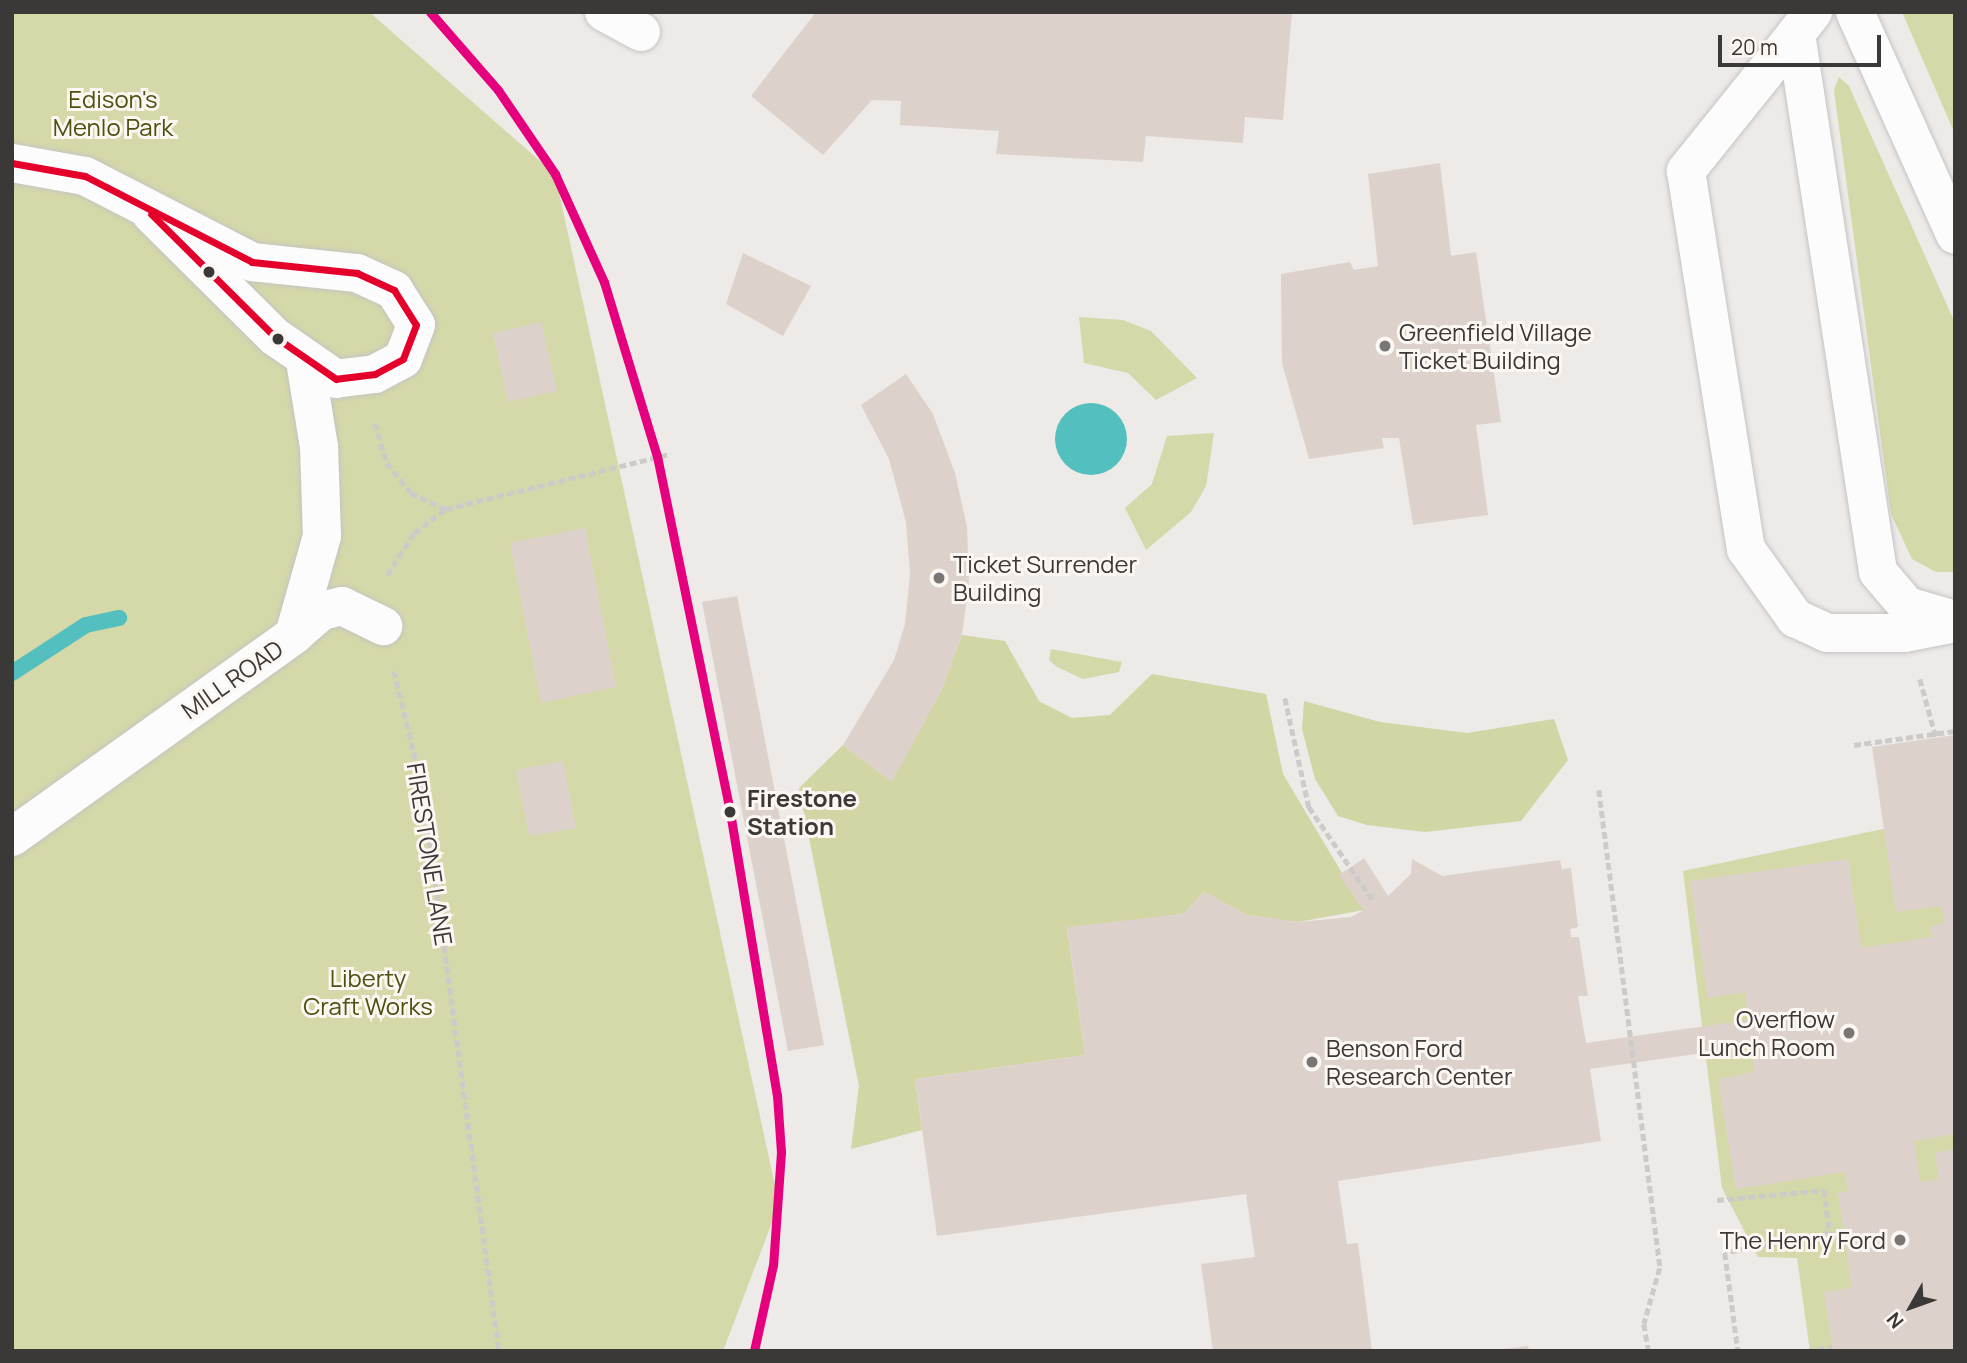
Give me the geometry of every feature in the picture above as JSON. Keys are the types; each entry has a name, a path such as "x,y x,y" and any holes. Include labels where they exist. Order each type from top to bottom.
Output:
{"street":[{"path":"604,12 641,32"},
{"path":"1855,12 1955,235"},
{"path":"1805,23 1878,572 1907,606 1955,622"},
{"path":"1805,23 1686,171 1746,549 1789,611 1827,633 1904,634 1955,622"},
{"path":"12,163 85,176 151,214 253,262 357,273 394,290 416,325 403,359 375,374 336,379 305,361 151,214"},
{"name":"MILL ROAD","path":"12,837 294,635 322,536 319,447 305,361"},
{"path":"294,635 322,611 342,606 383,626"}],"path":[{"path":"375,412 387,463 411,493 446,509 670,454"},
{"name":"FIRESTONE LANE","path":"446,509 391,562 379,602 423,790 499,1351"},
{"path":"1919,674 1930,733 1936,737"},
{"path":"1285,698 1308,807 1374,902"},
{"path":"1854,746 1955,731"},
{"path":"1599,790 1660,1268 1644,1324 1648,1351"},
{"path":"1717,1200 1825,1190 1830,1233 1725,1253 1738,1351"},
{"path":"1807,1351 1832,1347"}],"green space":[{"name":"Liberty Craft Works","path":"12,12 369,12 555,174 779,1204 723,1351 12,1351"},
{"path":"1902,12 1955,12 1955,134"},
{"path":"1839,77 1849,86 1955,323 1955,572 1936,572 1912,559 1891,514 1834,90"},
{"path":"1079,317 1123,320 1151,331 1197,378 1156,400 1128,373 1084,363"},
{"path":"1214,433 1206,486 1191,512 1146,550 1125,508 1152,484 1167,436"},
{"path":"962,635 1005,641 1039,701 1072,718 1110,715 1152,674 1266,694 1283,774 1364,910 1298,922 1247,915 1204,892 1183,914 1067,928 1085,1055 915,1079 922,1130 851,1149 859,1086 799,788 843,745 891,781 941,691"},
{"path":"1051,649 1122,662 1119,672 1083,679 1057,667 1049,660"},
{"path":"1304,701 1380,722 1467,733 1554,719 1568,760 1521,821 1425,832 1367,825 1338,816 1315,779 1302,729"},
{"name":"The Henry Ford","path":"1955,814 1955,1351 1810,1351 1797,1258 1758,1257 1722,1188 1683,871"}],"water":[{"path":"1098,403 1117,413 1125,425 1125,453 1117,465 1105,473 1084,475 1065,465 1057,453 1055,432 1065,413 1077,405"}],"building":[{"path":"816,12 1292,12 1283,120 1245,117 1243,143 1146,136 1143,162 996,154 999,131 900,125 901,101 872,100 823,155 751,96"},
{"name":"Greenfield Village Ticket Building","path":"1440,163 1451,256 1476,252 1501,422 1476,425 1488,515 1413,525 1399,438 1382,438 1384,448 1309,459 1282,363 1281,274 1350,262 1354,270 1378,266 1368,174"},
{"path":"743,253 811,286 783,336 726,304"},
{"path":"541,322 557,391 508,402 493,333"},
{"name":"Ticket Surrender Building","path":"906,374 933,414 955,473 967,527 969,582 962,635 941,691 892,782 843,745 894,660 905,624 910,573 906,522 889,459 861,405"},
{"path":"585,528 616,687 541,703 510,543"},
{"name":"Firestone Station","path":"737,596 824,1045 788,1051 702,602"},
{"name":"Benson Ford Research Center","path":"1955,735 1955,1134 1914,1141 1920,1182 1939,1179 1935,1153 1955,1149 1955,1351 1833,1351 1824,1292 1852,1288 1838,1193 1848,1191 1845,1172 1736,1189 1718,1079 1754,1072 1752,1046 1590,1069 1601,1141 1338,1181 1347,1244 1358,1243 1372,1351 1213,1351 1201,1264 1255,1257 1246,1194 937,1236 915,1079 1085,1055 1067,927 1183,914 1204,892 1247,915 1298,922 1351,917 1364,910 1339,875 1364,858 1388,896 1411,874 1412,859 1442,876 1560,860 1562,869 1571,868 1578,927 1570,929 1571,937 1579,937 1588,996 1578,996 1586,1043 1748,1020 1745,992 1708,998 1690,881 1848,859 1861,948 1933,937 1929,927 1944,923 1941,906 1896,912 1872,747"},
{"path":"563,761 576,828 529,836 516,770"},
{"path":"1528,1346 1529,1351 1503,1351 1503,1349"}],"waterway":[{"path":"12,673 86,625 119,618"}],"transit line":[{"path":"430,12 498,90 555,174 604,282 657,456 730,812 777,1095 781,1152 773,1265 754,1351"},
{"path":"12,163 85,176 252,262 357,273 394,290 416,325 403,359 375,374 336,379 274,336 151,214"}],"place":[{"name":"Greenfield Village Ticket Building","path":"1385,346"},
{"name":"Ticket Surrender Building","path":"939,578"},
{"name":"Firestone Station","path":"730,812"},
{"name":"Overflow Lunch Room","path":"1849,1033"},
{"name":"Benson Ford Research Center","path":"1312,1062"},
{"name":"The Henry Ford","path":"1900,1240"}],"park label":[{"name":"Edison's Menlo Park","path":"113,113"}]}
